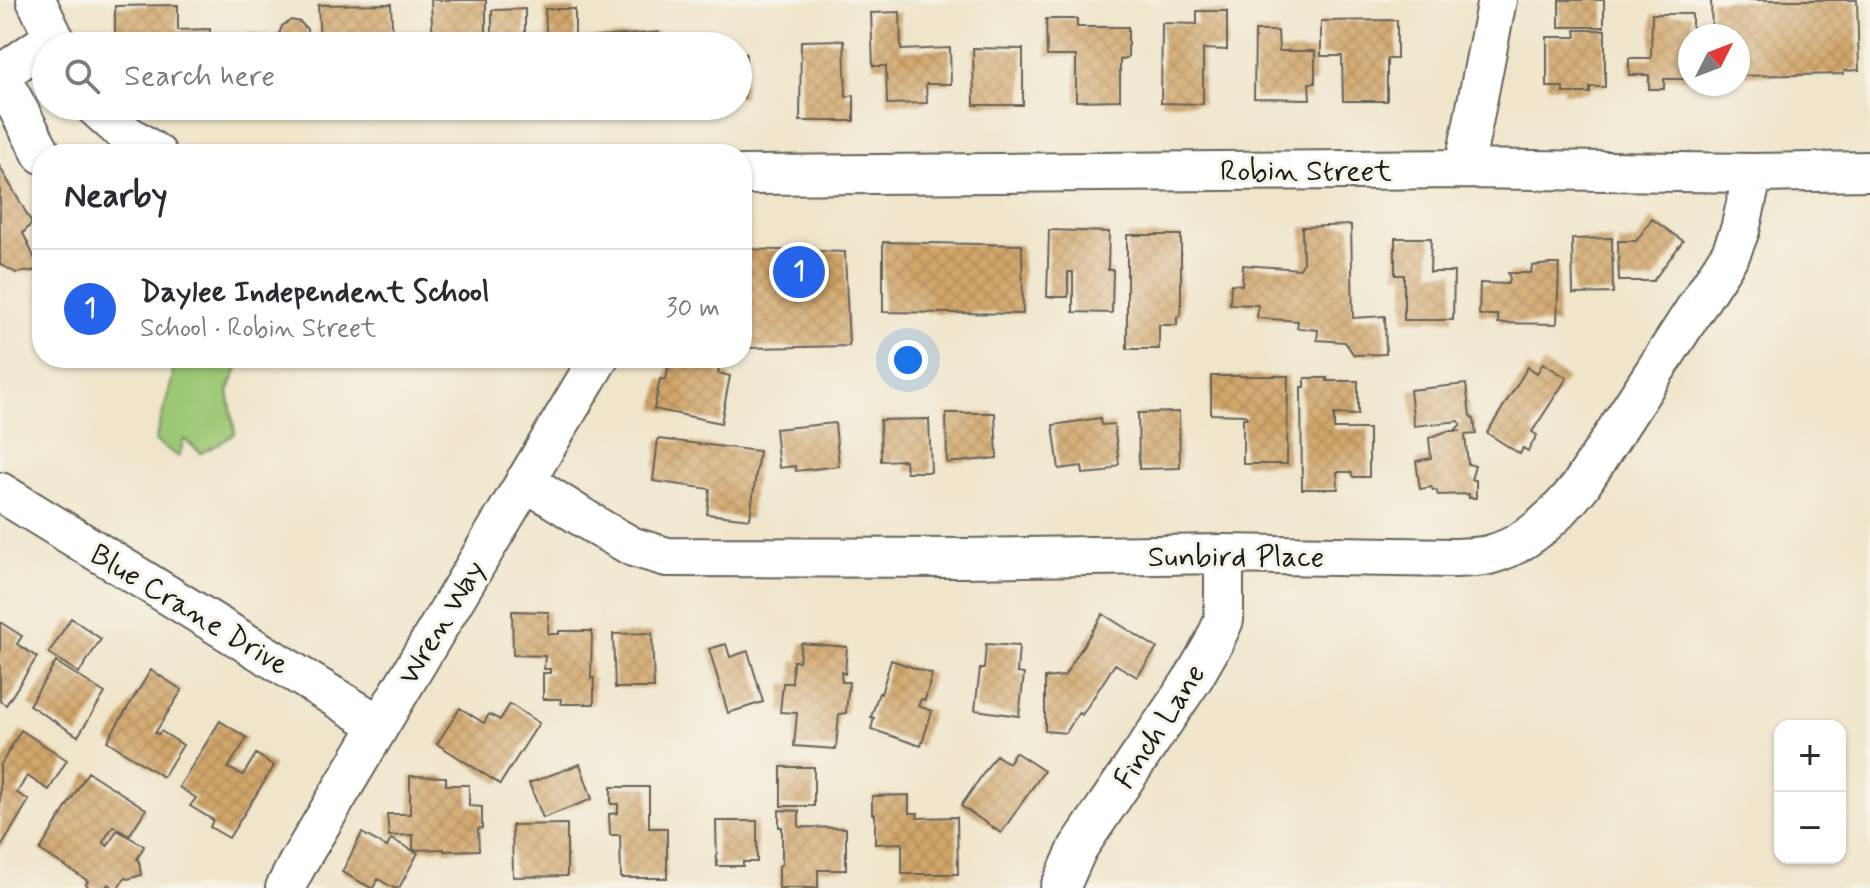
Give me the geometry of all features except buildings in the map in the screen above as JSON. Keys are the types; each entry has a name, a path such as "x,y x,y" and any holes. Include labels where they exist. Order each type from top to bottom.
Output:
{"street":[{"path":"36,0 51,32"},
{"path":"1464,169 1497,0"},
{"path":"32,55 11,67 5,76 7,88 37,144"},
{"path":"110,120 142,144"},
{"name":"Robin Street","path":"752,175 1464,169 1753,173 1870,171"},
{"name":"Sunbird Place","path":"525,481 633,547 667,557 964,558 1224,554 1454,558 1492,554 1527,538 1561,510 1581,485 1731,253 1740,230 1753,173"},
{"name":"Wren Way","path":"285,888 593,368"},
{"name":"Blue Crane Drive","path":"0,492 380,725"},
{"name":"Finch Lane","path":"1060,888 1078,848 1213,644 1224,620 1224,554"}],"green space":[{"path":"172,368 238,368 228,391 235,433 201,453 184,439 179,457 155,441 173,377"}],"place":[{"name":"Daylee Independent School","path":"799,272"}]}
